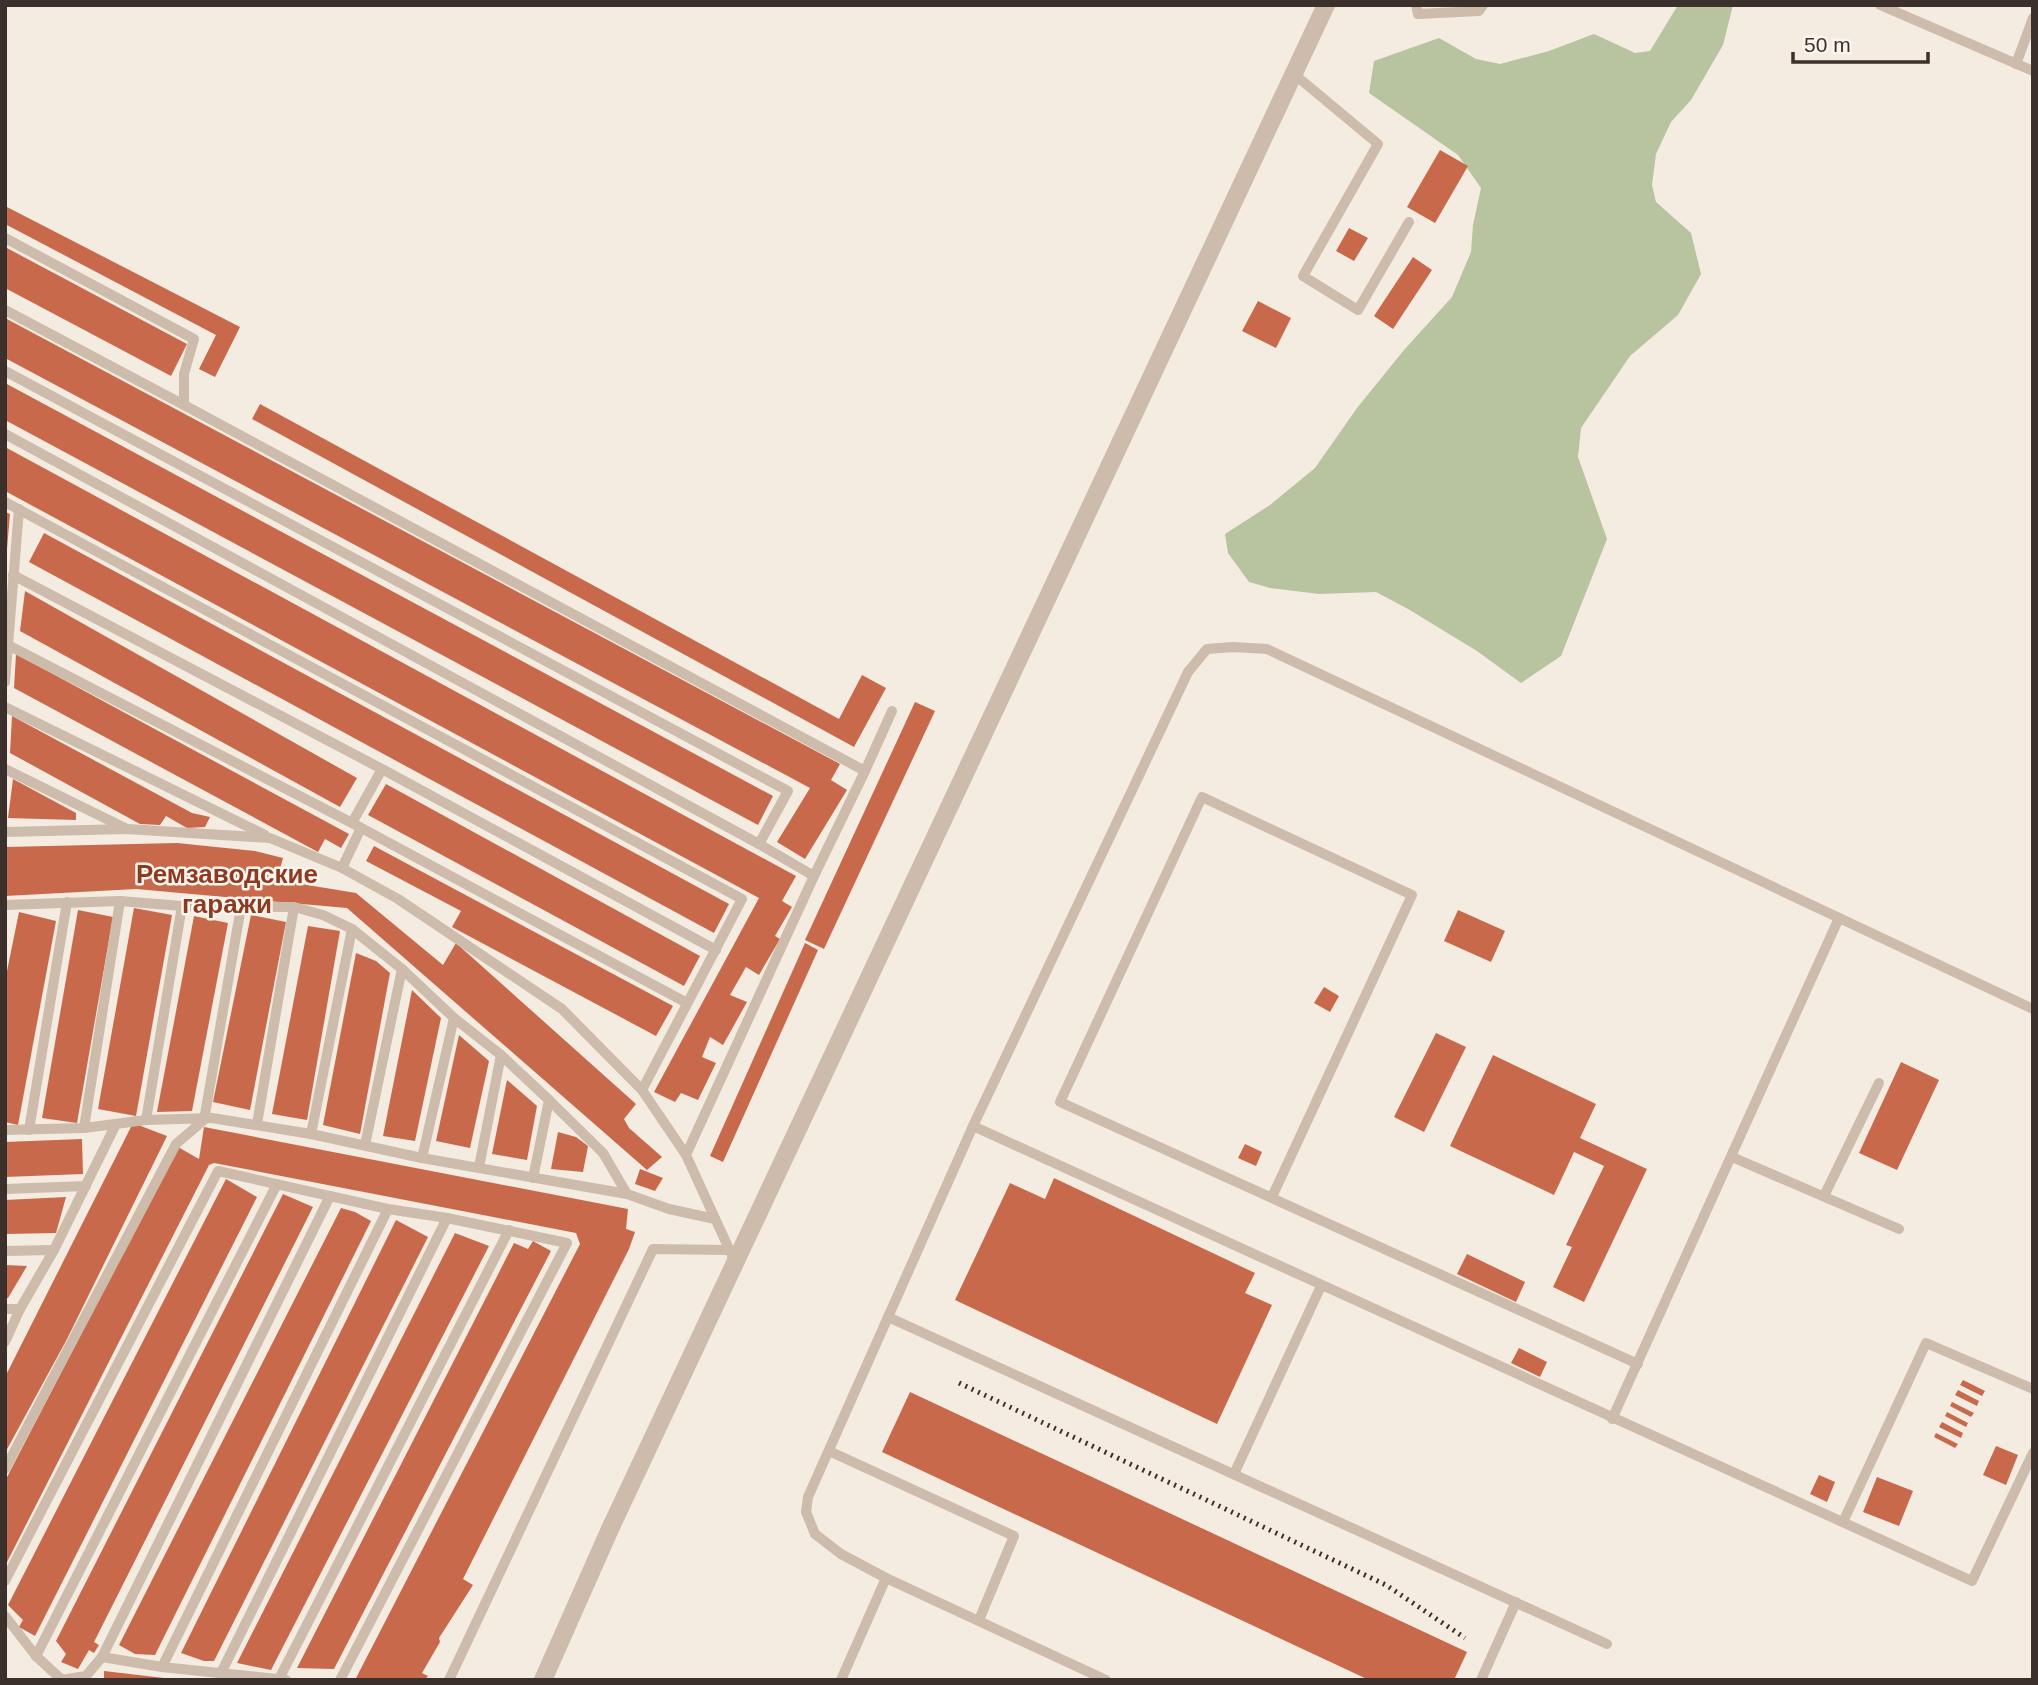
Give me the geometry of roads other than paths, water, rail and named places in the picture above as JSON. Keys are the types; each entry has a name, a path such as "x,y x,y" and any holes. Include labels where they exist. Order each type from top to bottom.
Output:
{"street":[{"path":"543,1680 732,1256 1326,5"}],"lane":[{"path":"1416,5 1418,14 1479,10 1483,5"},
{"path":"1880,5 2033,71"},
{"path":"2016,64 2033,18"},
{"path":"1294,74 1378,144 1303,276 1358,310 1409,222"},
{"path":"5,238 194,339 184,374 184,405"},
{"path":"5,310 865,771"},
{"path":"5,371 788,791 759,844"},
{"path":"5,434 814,876"},
{"path":"5,502 743,899 642,1090"},
{"path":"5,682 19,509"},
{"path":"13,575 382,769 716,950"},
{"path":"8,645 357,825 687,1003"},
{"path":"1107,1680 841,1554 815,1534 806,1512 808,1497 973,1126 1188,672 1207,649 1266,649 2033,1009"},
{"path":"5,707 271,838 342,869 398,899 562,1009 642,1090 687,1155 732,1256 653,1249 449,1680"},
{"path":"687,1155 892,711"},
{"path":"5,769 127,829"},
{"path":"342,869 357,825 382,769"},
{"path":"1272,1197 1412,895 1202,797 1060,1101 1638,1364"},
{"path":"5,832 127,829 271,838"},
{"path":"84,1128 120,901"},
{"path":"6,908 67,902 120,901 182,906 294,907 323,915 352,929 501,1055 603,1153 627,1194"},
{"path":"29,1130 67,902"},
{"path":"146,1120 182,906"},
{"path":"5,1469 176,1144 204,1120 241,907"},
{"path":"257,1124 294,907"},
{"path":"1612,1419 1839,918"},
{"path":"311,1134 352,929"},
{"path":"365,1145 402,969"},
{"path":"422,1158 454,1018"},
{"path":"478,1167 501,1055"},
{"path":"1824,1196 1879,1083"},
{"path":"533,1178 550,1100"},
{"path":"5,1130 84,1128 146,1120 212,1118 257,1124 422,1158 627,1194 669,1209 715,1219"},
{"path":"5,1342 116,1124"},
{"path":"973,1126 1972,1581 2033,1453"},
{"path":"1732,1157 1899,1229"},
{"path":"5,1581 218,1171 388,1209 447,1217 567,1243 341,1680"},
{"path":"36,1656 276,1184"},
{"path":"5,1189 86,1186"},
{"path":"5,1616 36,1656 61,1680 86,1676 102,1657 330,1196"},
{"path":"162,1667 388,1209"},
{"path":"221,1673 447,1217"},
{"path":"279,1679 509,1230"},
{"path":"5,1251 54,1250"},
{"path":"1234,1474 1321,1286"},
{"path":"5,1309 20,1309"},
{"path":"888,1317 1607,1644"},
{"path":"1843,1522 1926,1343 2033,1389"},
{"path":"829,1451 1014,1536 979,1620"},
{"path":"841,1680 886,1577"},
{"path":"1481,1680 1516,1602"},
{"path":"102,1657 162,1667 286,1680"}],"railway":[{"path":"959,1383 1386,1585 1465,1638"}],"district":[{"name":"Ремзаводские гаражи","path":"227,889"}]}
